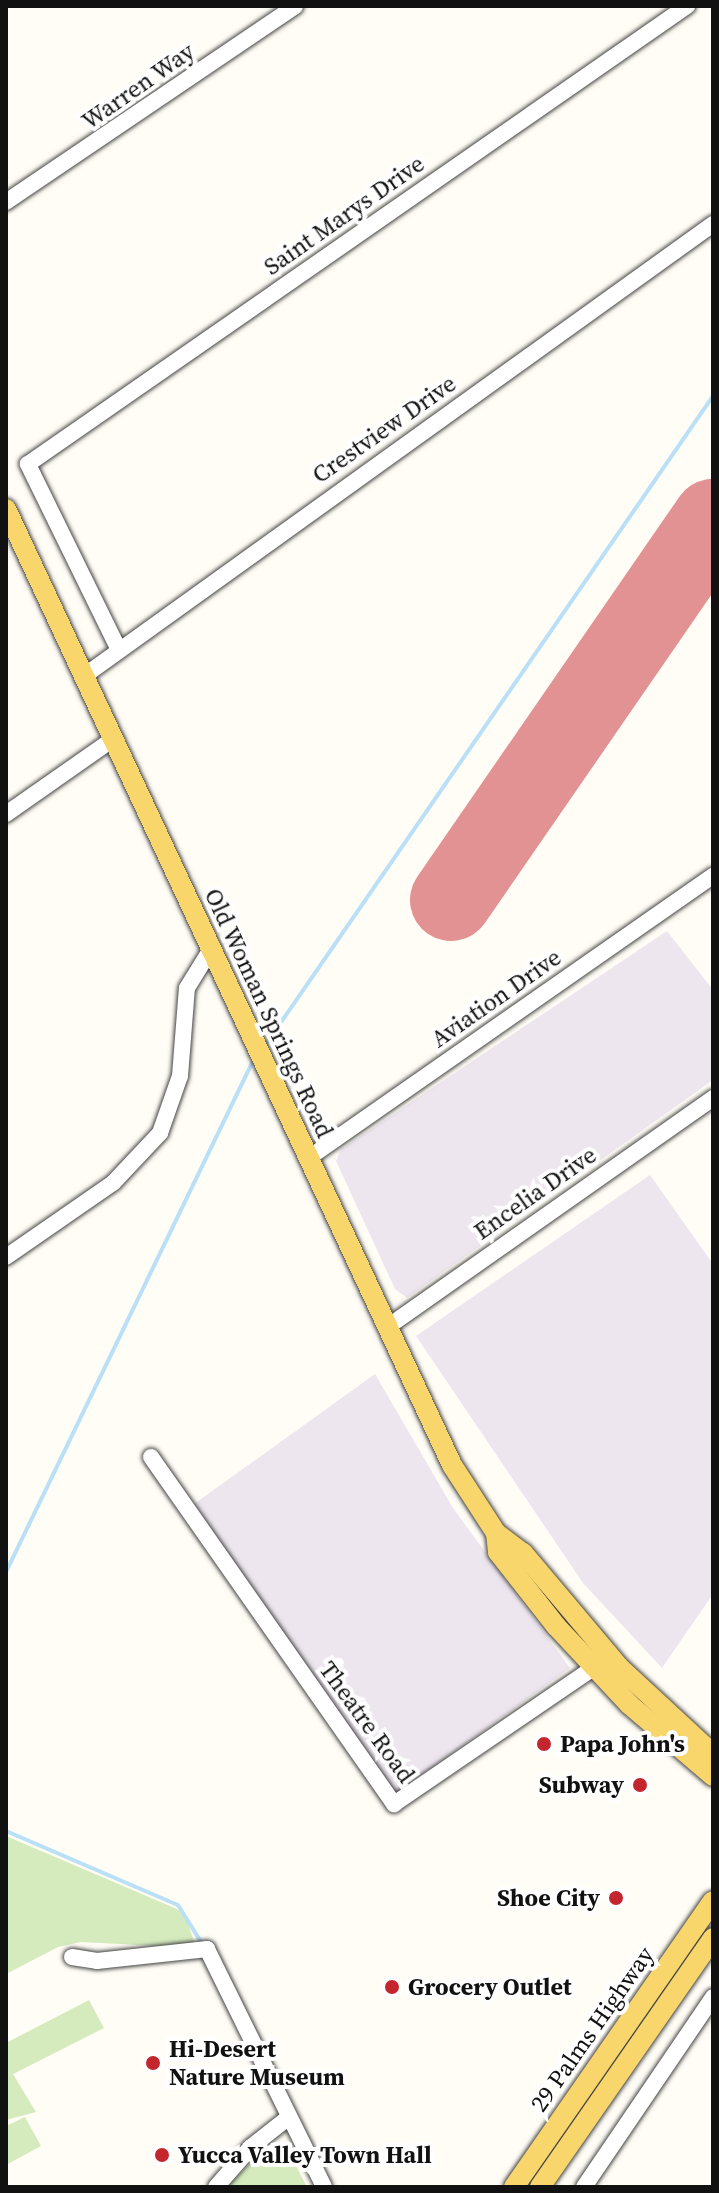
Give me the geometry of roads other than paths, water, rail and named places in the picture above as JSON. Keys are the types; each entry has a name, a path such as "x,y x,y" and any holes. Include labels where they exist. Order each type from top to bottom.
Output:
{"main road":[{"name":"Old Woman Springs Road","path":"6,509 386,1328 452,1465 496,1533 498,1552 522,1585 713,1776"},
{"name":"Old Woman Springs Road","path":"602,1662 713,1754"},
{"name":"29 Palms Highway","path":"514,2187 713,1901"},
{"name":"29 Palms Highway","path":"540,2187 713,1938"}],"street":[{"name":"Warren Way","path":"6,202 295,6"},
{"name":"Saint Marys Drive","path":"118,648 28,464 687,6"},
{"name":"Crestview Drive","path":"84,676 118,648 713,224"},
{"path":"6,814 113,739"},
{"name":"Aviation Drive","path":"307,1159 713,876"},
{"path":"6,1257 113,1183 160,1133 180,1076 187,988 211,949"},
{"name":"Encelia Drive","path":"386,1328 713,1098"},
{"name":"Theatre Road","path":"151,1457 394,1804 602,1662"},
{"path":"72,1957 97,1961 207,1949 324,2187"},
{"path":"584,2187 713,1997"},
{"path":"216,2187 251,2147 289,2117"}],"waterway":[{"path":"266,1044 713,396"},
{"path":"6,1572 252,1063"},
{"path":"6,1831 178,1905 201,1942"}],"place":[{"name":"Papa John's","path":"544,1744"},
{"name":"Subway","path":"640,1785"},
{"name":"Shoe City","path":"616,1898"},
{"name":"Grocery Outlet","path":"392,1987"},
{"name":"Hi-Desert Nature Museum","path":"153,2063"},
{"name":"Yucca Valley Town Hall","path":"162,2155"}]}
